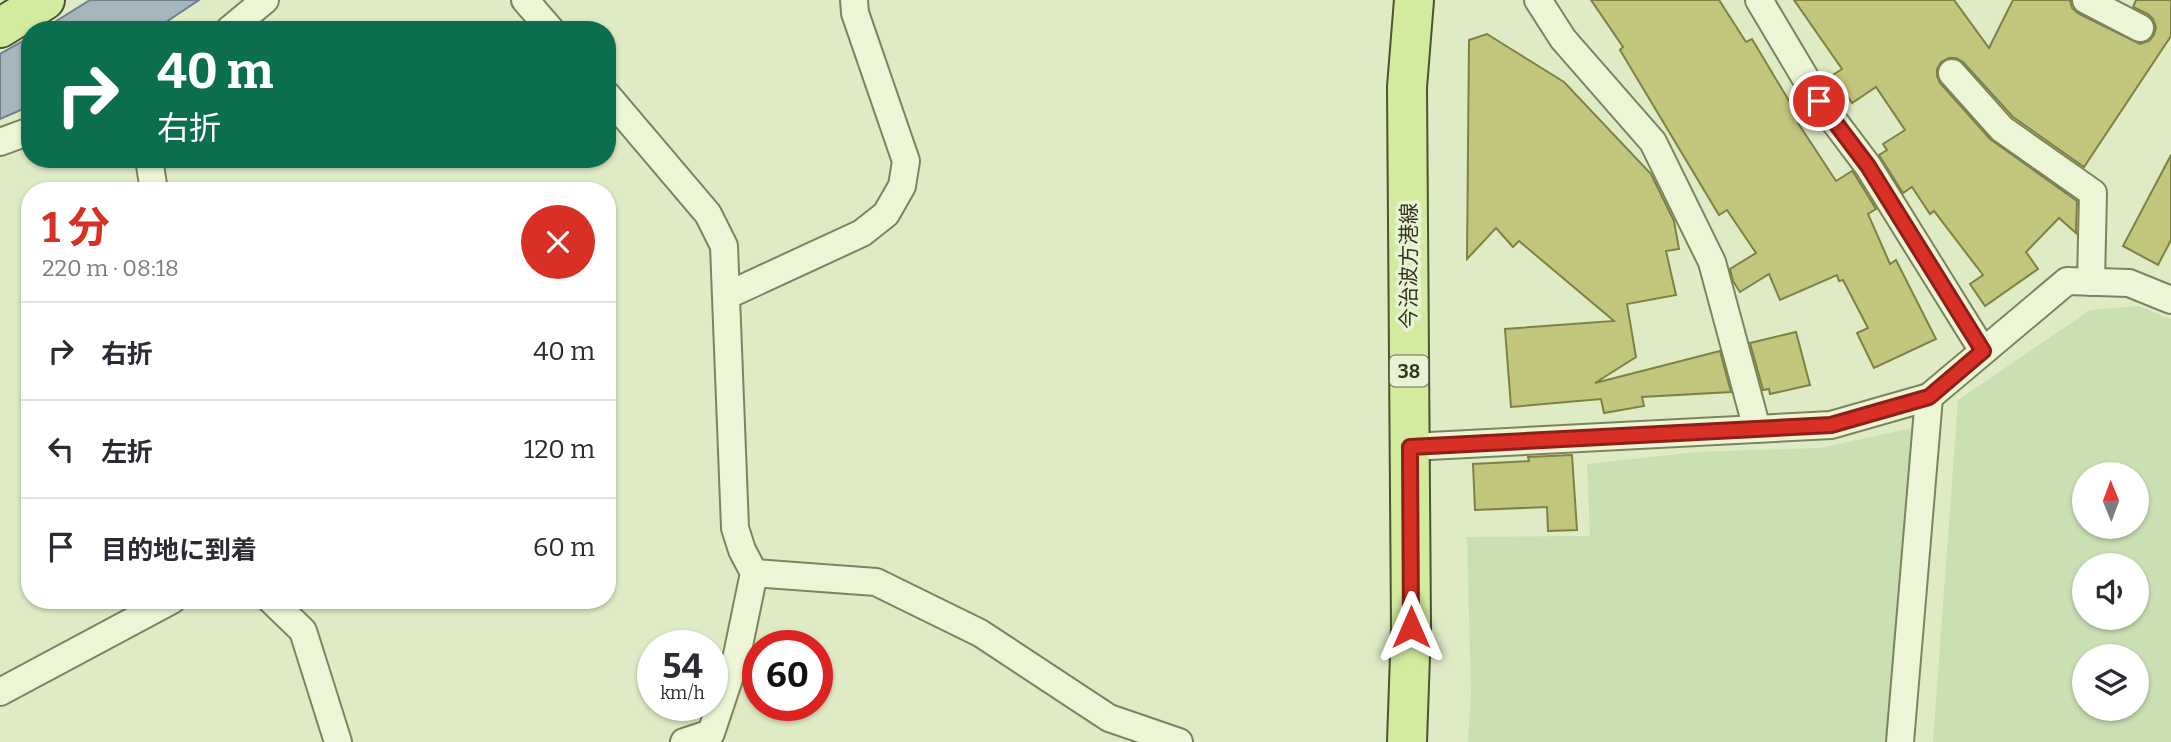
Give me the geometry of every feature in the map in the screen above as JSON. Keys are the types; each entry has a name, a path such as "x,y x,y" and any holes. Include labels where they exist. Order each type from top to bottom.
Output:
{"main road":[{"path":"0,28 45,0"},
{"name":"今治波方港線","path":"1407,742 1411,627 1407,87 1414,0"}],"street":[{"path":"240,21 265,0"},
{"path":"525,0 543,21"},
{"path":"727,295 862,233 886,214 902,186 906,160 855,13 854,0"},
{"path":"1538,0 1563,39 1653,142 1712,262 1757,429"},
{"path":"1759,0 1819,101 1868,166 1983,351"},
{"path":"2101,4 2140,28"},
{"path":"1952,73 2003,129 2093,193 2091,282"},
{"path":"616,106 708,214 724,246 735,528 742,550 754,573 737,655 710,733 684,742"},
{"path":"0,142 21,134"},
{"path":"1410,447 1831,425 1929,397 2067,281 2129,283 2171,300"},
{"path":"1900,742 1929,397"},
{"path":"754,573 876,582 980,633 1109,718 1179,742"},
{"path":"0,692 155,609"},
{"path":"280,609 303,631 338,742"}],"green space":[{"path":"2138,306 2171,319 2171,742 1933,742 1958,400 2090,310"},
{"path":"1917,427 1890,742 1468,742 1471,691 1467,537 1590,536 1587,464 1696,452 1820,448"}],"shaded area":[{"path":"90,0 199,0 168,21 56,21"},
{"path":"21,42 21,110 0,119 0,54"}],"building":[{"path":"1591,0 1719,0 1746,42 1752,39 1801,121 1798,123 1836,181 1852,171 1855,175 1876,209 1868,214 1890,264 1896,260 1936,339 1874,368 1857,333 1868,328 1843,280 1839,281 1837,275 1780,300 1769,274 1740,292 1730,269 1756,253 1727,210 1719,215 1620,50 1623,47"},
{"path":"1794,0 1954,0 1989,48 2013,0 2070,0 2072,8 2079,14 2140,44 2149,41 2156,27 2148,14 2133,7 2136,0 2171,0 2171,36 2084,167 2013,117 1963,62 1949,58 1941,62 1937,69 1940,83 1990,139 2077,201 2076,233 2059,218 2026,252 2038,269 1985,306 1970,284 1983,275 1934,211 1930,214 1912,187 1903,193 1879,155 1887,150 1883,144 1905,130 1876,87 1852,103 1833,75 1842,69"},
{"path":"1487,34 1564,82 1651,174 1674,221 1679,249 1666,251 1676,295 1627,304 1636,357 1595,383 1720,351 1731,392 1642,397 1644,406 1604,413 1601,399 1511,407 1505,329 1614,321 1519,241 1513,247 1496,228 1467,259 1469,40"},
{"path":"2171,155 2171,240 2158,265 2123,246"},
{"path":"1796,332 1810,385 1770,394 1769,389 1763,390 1750,343"},
{"path":"1572,455 1577,530 1548,531 1547,507 1475,510 1473,464"}],"route":[{"path":"1411,627 1410,447 1831,425 1929,397 1983,351 1868,166 1819,101"}]}
